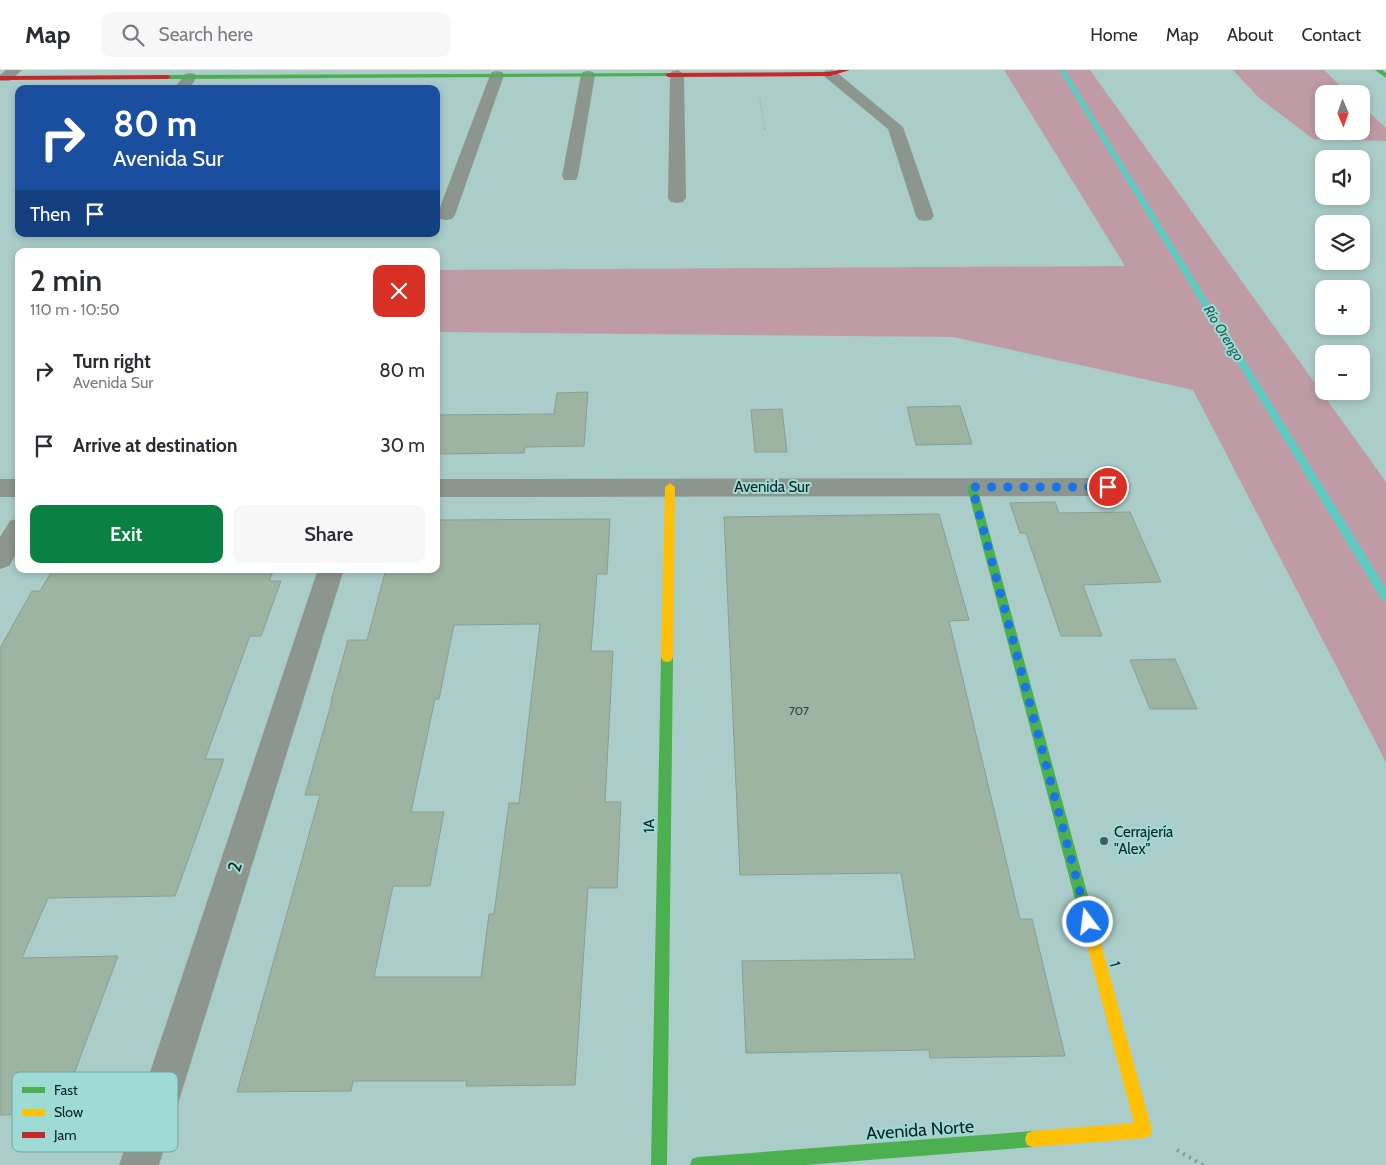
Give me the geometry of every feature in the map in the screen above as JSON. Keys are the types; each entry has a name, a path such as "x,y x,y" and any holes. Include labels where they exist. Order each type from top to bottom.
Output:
{"main road":[{"path":"6,76 185,83 304,73 496,76 830,74 847,70"},
{"path":"1378,70 1386,76"},
{"name":"1A","path":"658,1165 670,487"},
{"name":"1","path":"972,487 1144,1130"},
{"name":"Avenida Norte","path":"698,1165 1144,1130"}],"street":[{"path":"677,74 677,198"},
{"path":"830,74 895,127 925,216"},
{"path":"570,176 588,75"},
{"path":"446,215 496,76"},
{"name":"Avenida Sur","path":"440,488 1108,487"},
{"path":"0,488 15,488"},
{"path":"0,559 15,535"},
{"name":"2","path":"169,1072 330,573"},
{"name":"2","path":"139,1165 143,1152"}],"path":[{"path":"756,74 765,130"}],"shaded area":[{"path":"1004,70 1090,70 1315,383 1315,400 1327,400 1386,482 1386,762 1193,390 953,337 440,332 440,270 1125,266"},
{"path":"1233,70 1324,70 1340,85 1315,85 1315,139 1259,98"},
{"path":"1370,113 1386,128 1386,141 1350,140 1370,140"}],"building":[{"path":"588,392 584,446 525,447 524,453 440,454 440,415 554,414 557,393"},
{"path":"960,406 972,444 916,445 907,407"},
{"path":"782,409 787,452 755,452 751,410"},
{"path":"1055,502 1059,513 1130,512 1161,582 1083,585 1102,636 1061,636 1026,533 1020,533 1010,503"},
{"path":"939,514 969,620 949,621 1020,919 1032,919 1065,1056 930,1058 929,1050 746,1053 742,961 915,959 901,873 740,875 724,517"},
{"path":"610,519 607,574 597,574 591,651 613,651 605,802 621,802 617,888 588,888 575,1085 466,1086 467,1081 353,1081 351,1091 237,1092 320,795 305,795 348,640 367,640 385,573 440,573 440,520","holes":["540,624 519,803 509,803 494,914 489,914 481,977 374,977 393,886 430,886 444,812 411,812 435,699 439,699 454,625"]},
{"path":"51,573 272,573 269,581 281,581 261,636 250,636 205,759 224,759 175,896 48,898 22,958 118,956 75,1072 12,1072 12,1115 0,1115 0,648 32,591 40,591"},
{"path":"1175,659 1197,709 1150,709 1130,660"}],"waterway":[{"name":"Río Orengo","path":"1062,70 1386,597"}],"traffic: fast":[{"path":"1378,70 1386,76"},
{"path":"168,77 668,75"},
{"path":"972,487 1088,922"},
{"path":"659,1165 667,657"},
{"path":"698,1165 1033,1139"}],"traffic: slow":[{"path":"667,657 670,487"},
{"path":"1033,1139 1144,1130 1088,922"}],"traffic: jam":[{"path":"668,75 830,74 847,70"},
{"path":"0,78 168,77"}],"place":[{"name":"Cerrajería \"Alex\"","path":"1104,841"}],"route":[{"path":"1088,922 972,487 1108,487"}]}
